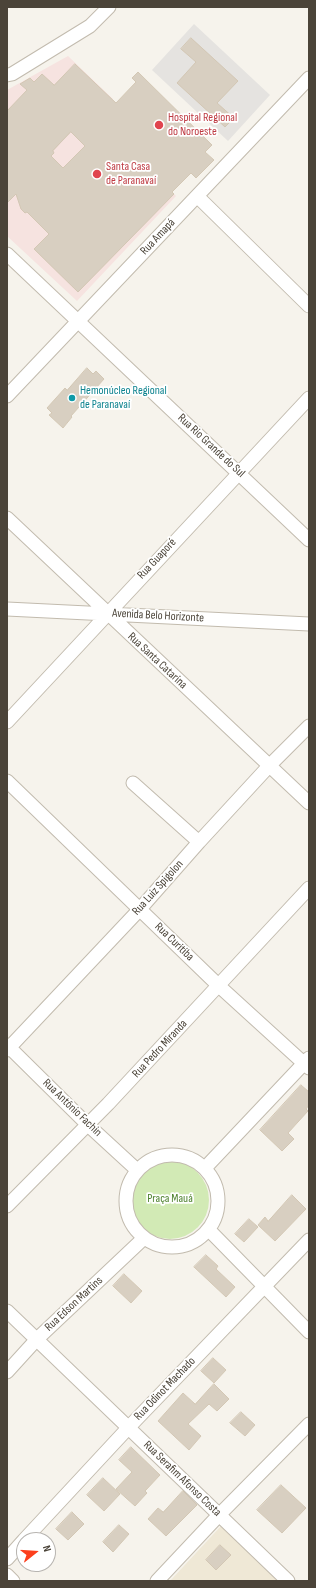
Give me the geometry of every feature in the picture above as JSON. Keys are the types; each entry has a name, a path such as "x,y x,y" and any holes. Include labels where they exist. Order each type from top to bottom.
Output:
{"street":[{"path":"7,75 12,74 90,26 109,7"},
{"name":"Rua Amapá","path":"7,396 309,78"},
{"path":"197,196 309,306"},
{"name":"Rua Rio Grande do Sul","path":"7,254 309,540"},
{"name":"Rua Guaporé","path":"7,722 238,472 309,398"},
{"name":"Rua Santa Catarina","path":"7,518 309,804"},
{"name":"Avenida Belo Horizonte","path":"7,609 309,624"},
{"name":"Rua Luiz Spigolon","path":"8,1047 140,909 269,766 309,726"},
{"name":"Rua Curitiba","path":"7,781 219,986 307,1063"},
{"path":"133,783 199,842"},
{"name":"Rua Pedro Miranda","path":"7,1206 88,1124 219,986 309,888"},
{"name":"Rua Antônio Fachin","path":"8,1047 137,1170"},
{"path":"205,1168 307,1063"},
{"path":"170,1154 189,1158 205,1168 213,1178 218,1191 216,1218 208,1230 195,1241 178,1247 166,1247 154,1244 144,1238 134,1226 127,1213 126,1198 129,1183 137,1170 158,1156 170,1154"},
{"path":"208,1230 309,1332"},
{"name":"Rua Edson Martins","path":"7,1372 37,1339 144,1238"},
{"name":"Rua Odinot Machado","path":"31,1532 129,1427 309,1240"},
{"name":"Rua Serafim Afonso Costa","path":"7,1310 288,1581"},
{"path":"157,1581 219,1515 309,1424"},
{"name":"Rua Odinot Machado","path":"7,1559 16,1549"},
{"path":"7,1575 13,1581"}],"shaded area":[{"path":"194,24 270,95 228,141 152,70"},
{"name":"Santa Casa de Paranavaí","path":"68,56 113,99 95,117 176,196 77,301 7,236 7,90"},
{"path":"221,1526 278,1581 170,1581"}],"green space":[{"name":"Praça Mauá","path":"170,1161 185,1164 198,1172 206,1185 209,1200 206,1215 198,1228 185,1236 170,1239 155,1236 142,1228 134,1215 131,1200 134,1185 142,1172 155,1164"}],"building":[{"path":"191,38 238,81 217,103 234,118 225,127 177,83 196,62 181,49"},
{"name":"Santa Casa de Paranavaí","path":"75,64 116,103 136,82 132,78 138,72 212,145 205,152 214,160 196,178 191,173 172,192 174,194 78,292 34,249 49,234 27,212 25,213 21,209 16,194 7,203 7,111 27,90 20,84 30,78 34,82 42,74 54,85","holes":["71,132 85,146 63,168 51,156 54,153 53,151"]},
{"name":"Hemonúcleo Regional de Paranavaí","path":"87,368 93,374 96,371 104,379 71,416 72,417 63,428 49,415 52,413 47,408 65,388 67,390"},
{"path":"301,1085 309,1092 309,1105 306,1109 308,1111 288,1133 294,1139 282,1151 260,1130"},
{"path":"292,1195 306,1209 275,1241 258,1225 265,1217 268,1221"},
{"path":"249,1219 258,1227 244,1242 235,1234"},
{"path":"206,1255 218,1266 216,1269 235,1287 226,1297 194,1267"},
{"path":"124,1274 142,1291 131,1303 113,1286"},
{"path":"213,1358 226,1370 214,1383 201,1371"},
{"path":"214,1384 229,1399 217,1411 209,1404 188,1424 201,1436 189,1450 158,1421 183,1393 195,1404"},
{"path":"241,1412 255,1425 245,1436 230,1423"},
{"path":"131,1447 160,1475 145,1491 147,1493 135,1506 116,1489 132,1472 119,1460"},
{"path":"103,1478 120,1494 104,1511 87,1495"},
{"path":"281,1485 306,1508 282,1533 257,1510"},
{"path":"183,1491 197,1505 166,1536 148,1519 158,1508 163,1512"},
{"path":"72,1512 84,1524 68,1540 56,1529"},
{"path":"119,1525 129,1534 113,1552 103,1542"},
{"path":"220,1545 231,1555 216,1570 206,1560"}],"place":[{"name":"Hospital Regional do Noroeste","path":"159,125"},
{"name":"Santa Casa de Paranavaí","path":"97,174"},
{"name":"Hemonúcleo Regional de Paranavaí","path":"72,398"}]}
